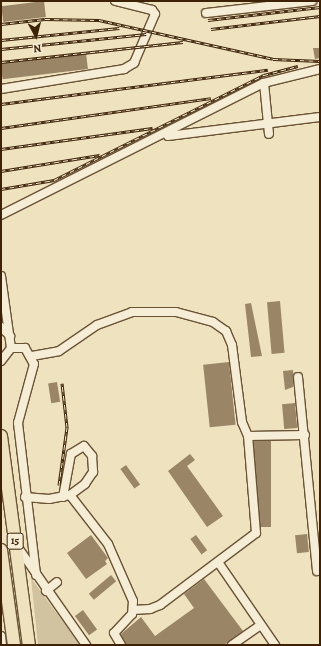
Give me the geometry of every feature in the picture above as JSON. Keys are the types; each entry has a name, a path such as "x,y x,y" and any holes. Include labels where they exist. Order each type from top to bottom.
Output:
{"highway":[{"name":"15","path":"1,436 29,645"},
{"name":"15","path":"1,550 9,644"}],"lane":[{"path":"1,89 124,69 134,63 155,14 115,1"},
{"path":"206,13 266,4 312,1"},
{"path":"1,216 162,137 264,82 320,69"},
{"path":"264,82 269,134"},
{"path":"162,137 320,117"},
{"path":"1,276 12,348 1,361"},
{"path":"32,356 59,351 102,322 132,312 170,311 213,322 226,331 232,345 242,422 248,436 257,529 218,562 160,605 150,610 134,610 114,631 121,645"},
{"path":"1,327 10,336"},
{"path":"12,348 25,348 32,356 34,373 18,423 34,573"},
{"path":"298,377 305,435 317,571"},
{"path":"248,436 305,435"},
{"path":"25,497 66,496 85,484 93,472 92,456 84,446 71,454 66,496 115,556 134,610"},
{"path":"16,545 46,591 86,645"},
{"path":"218,562 275,645"},
{"path":"20,570 34,573"},
{"path":"46,591 57,582"},
{"path":"232,645 262,625"},
{"path":"1,636 9,644"}],"shaded area":[{"path":"31,578 80,645 38,645"}],"building":[{"path":"44,1 46,17 3,22 1,6"},
{"path":"313,48 320,48 320,58 315,59"},
{"path":"86,53 88,69 3,79 1,63"},
{"path":"280,301 285,353 272,354 267,302"},
{"path":"251,303 262,356 251,357 245,304"},
{"path":"229,362 236,425 210,427 203,365"},
{"path":"293,370 293,387 285,390 283,371"},
{"path":"57,382 60,402 51,403 48,383"},
{"path":"295,403 297,428 284,429 282,404"},
{"path":"254,441 271,441 271,527 254,527"},
{"path":"190,454 195,460 187,466 223,516 207,527 168,471"},
{"path":"126,465 140,484 134,489 120,469"},
{"path":"307,534 309,552 297,553 295,535"},
{"path":"91,535 108,558 105,561 107,564 86,579 67,553"},
{"path":"196,535 207,550 202,554 190,539"},
{"path":"111,575 116,581 94,600 89,594"},
{"path":"204,579 243,631 224,645 126,645 121,634 141,617 155,636 194,608 184,594"},
{"path":"83,610 97,629 89,635 75,616"}],"railway":[{"path":"208,20 320,7"},
{"path":"211,29 320,16"},
{"path":"1,24 45,19 99,20 273,59 320,61"},
{"path":"1,40 119,28"},
{"path":"1,49 146,34"},
{"path":"1,62 183,42"},
{"path":"1,189 54,180 264,75 298,66"},
{"path":"1,104 268,70"},
{"path":"1,128 211,98"},
{"path":"1,149 153,128"},
{"path":"1,171 100,155"},
{"path":"59,485 67,427 62,383"}]}
